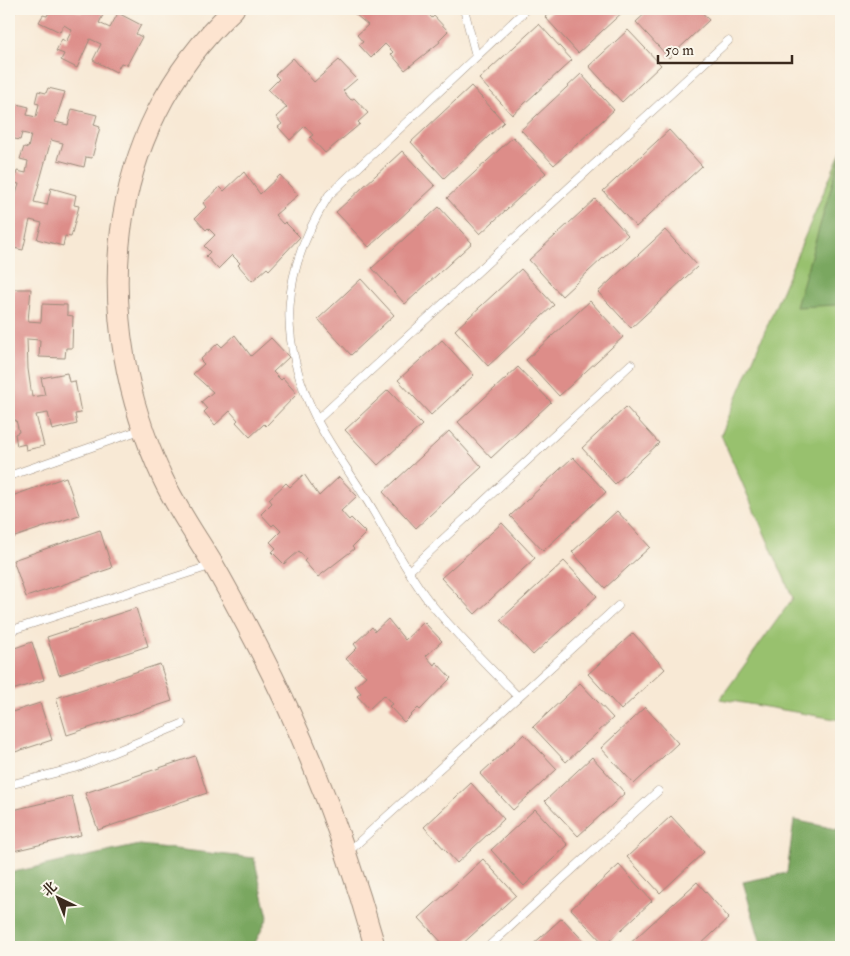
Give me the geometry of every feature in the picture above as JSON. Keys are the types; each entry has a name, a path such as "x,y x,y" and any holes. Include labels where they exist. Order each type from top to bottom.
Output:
{"street":[{"path":"234,9 200,46 173,84 135,169 123,214 117,261 117,308 122,354 143,429 163,480 178,509 213,565 286,704 312,763 346,854 375,947"}],"lane":[{"path":"9,15 12,9"},
{"path":"464,9 476,56"},
{"path":"518,697 428,599 317,420 294,360 290,332 289,303 293,274 301,246 313,219 329,195 527,9"},
{"path":"317,420 728,41"},
{"path":"410,570 631,364"},
{"path":"9,476 143,429"},
{"path":"9,631 213,565"},
{"path":"346,854 618,606"},
{"path":"9,785 78,767 182,724"},
{"path":"488,947 658,791"}],"green space":[{"path":"841,151 841,720 720,699 793,598 721,435"},
{"path":"841,154 841,299 837,305 796,307"},
{"path":"794,820 841,830 841,947 762,947 743,882 787,873"},
{"path":"140,845 254,858 268,917 253,947 9,947 9,873"}],"building":[{"path":"51,9 72,9 81,13 83,9 106,9 99,23 110,28 118,13 141,25 136,34 142,37 127,65 121,63 116,72 93,60 101,44 90,39 77,68 61,60 64,54 56,51 62,39 66,42 72,30 64,25 60,32 39,22 43,15 47,16"},
{"path":"349,9 424,9 432,18 434,16 448,31 439,40 440,42 405,70 385,44 371,58 359,45 363,42 357,35 368,25"},
{"path":"554,9 626,9 578,53 545,17"},
{"path":"650,9 699,9 709,20 669,58 636,22"},
{"path":"539,24 572,60 512,115 479,79"},
{"path":"628,30 661,65 622,102 589,66"},
{"path":"293,58 314,82 339,60 357,79 343,91 351,100 354,98 368,113 358,122 360,124 325,153 310,137 313,135 305,126 290,140 278,127 282,124 276,117 287,107 268,90 279,79 275,75"},
{"path":"581,74 614,110 554,165 521,130"},
{"path":"471,86 504,122 444,178 411,142"},
{"path":"48,88 65,92 55,122 68,125 72,109 97,115 94,125 100,127 92,158 86,157 84,167 58,160 63,143 51,140 34,202 47,205 51,188 76,195 74,205 79,206 71,237 65,236 63,246 37,239 42,223 30,220 23,250 9,247 9,195 15,197 19,184 14,183 17,171 26,173 28,161 20,159 24,147 28,148 31,135 22,133 20,140 9,138 9,102 29,107 27,115 36,117 39,104 35,103 38,91 46,93"},
{"path":"669,130 702,166 636,227 603,191"},
{"path":"513,137 546,173 480,234 447,198"},
{"path":"402,151 435,186 369,247 336,212"},
{"path":"244,172 260,194 280,175 298,195 275,215 300,237 269,270 267,268 252,281 232,255 218,269 206,256 210,252 204,246 215,235 208,228 206,230 195,218 206,207 203,203 220,187 224,191"},
{"path":"595,199 628,235 562,296 529,260"},
{"path":"439,207 472,243 405,304 372,268"},
{"path":"665,230 698,266 631,328 598,292"},
{"path":"521,269 554,305 488,366 455,330"},
{"path":"361,279 394,315 351,355 318,319"},
{"path":"13,289 31,289 28,321 41,322 42,304 67,305 67,315 73,316 72,348 66,348 65,358 39,357 40,340 27,339 28,369 32,397 45,395 41,378 67,373 69,382 75,381 81,413 75,414 77,424 52,430 48,413 36,415 44,446 26,450 25,444 17,446 15,434 19,432 16,420 9,421 9,402 13,402 9,389 9,376 11,375 9,365 9,294 13,295"},
{"path":"590,301 623,337 559,396 526,360"},
{"path":"235,335 251,356 271,338 289,357 273,372 281,380 283,378 297,394 266,426 264,424 250,437 236,422 238,420 230,411 215,425 204,412 207,409 201,402 213,392 193,374 204,364 200,360 218,343 222,347"},
{"path":"442,340 474,375 431,415 398,380"},
{"path":"518,367 551,402 491,458 458,422"},
{"path":"388,390 422,425 378,465 345,430"},
{"path":"626,407 659,443 615,484 582,448"},
{"path":"449,431 482,467 416,528 383,492"},
{"path":"573,457 606,492 543,551 510,516"},
{"path":"304,474 319,496 339,477 357,496 341,511 366,533 352,547 354,549 318,577 304,561 306,559 299,551 284,564 272,552 276,548 270,542 281,531 274,524 272,526 261,514 272,503 269,499 286,483 290,487"},
{"path":"66,477 79,515 9,539 9,497"},
{"path":"617,511 650,547 605,588 572,552"},
{"path":"502,523 535,558 475,614 441,578"},
{"path":"100,530 112,568 26,597 13,560"},
{"path":"564,561 597,596 533,655 500,620"},
{"path":"136,608 148,646 59,675 47,637"},
{"path":"388,619 405,640 424,622 442,641 426,656 434,665 436,662 451,678 420,710 418,708 404,722 389,706 392,704 384,695 369,709 357,696 361,693 355,686 366,676 346,659 357,648 354,644 372,627 375,631"},
{"path":"633,633 665,669 621,710 588,674"},
{"path":"32,642 44,680 9,691 9,650"},
{"path":"160,664 172,701 67,735 56,698"},
{"path":"580,683 613,718 566,762 533,727"},
{"path":"40,703 52,740 9,754 9,713"},
{"path":"645,707 678,743 634,784 601,748"},
{"path":"524,734 557,769 513,810 480,774"},
{"path":"195,756 207,793 98,830 85,793"},
{"path":"592,757 625,793 578,836 545,801"},
{"path":"471,783 504,819 457,863 424,827"},
{"path":"72,796 81,835 9,852 9,811"},
{"path":"535,809 568,845 524,886 491,850"},
{"path":"671,816 704,852 660,893 627,857"},
{"path":"483,859 516,895 459,947 446,947 419,918"},
{"path":"619,865 652,901 605,945 571,909"},
{"path":"697,882 729,918 698,947 626,947"},
{"path":"562,918 589,947 530,947"}]}
